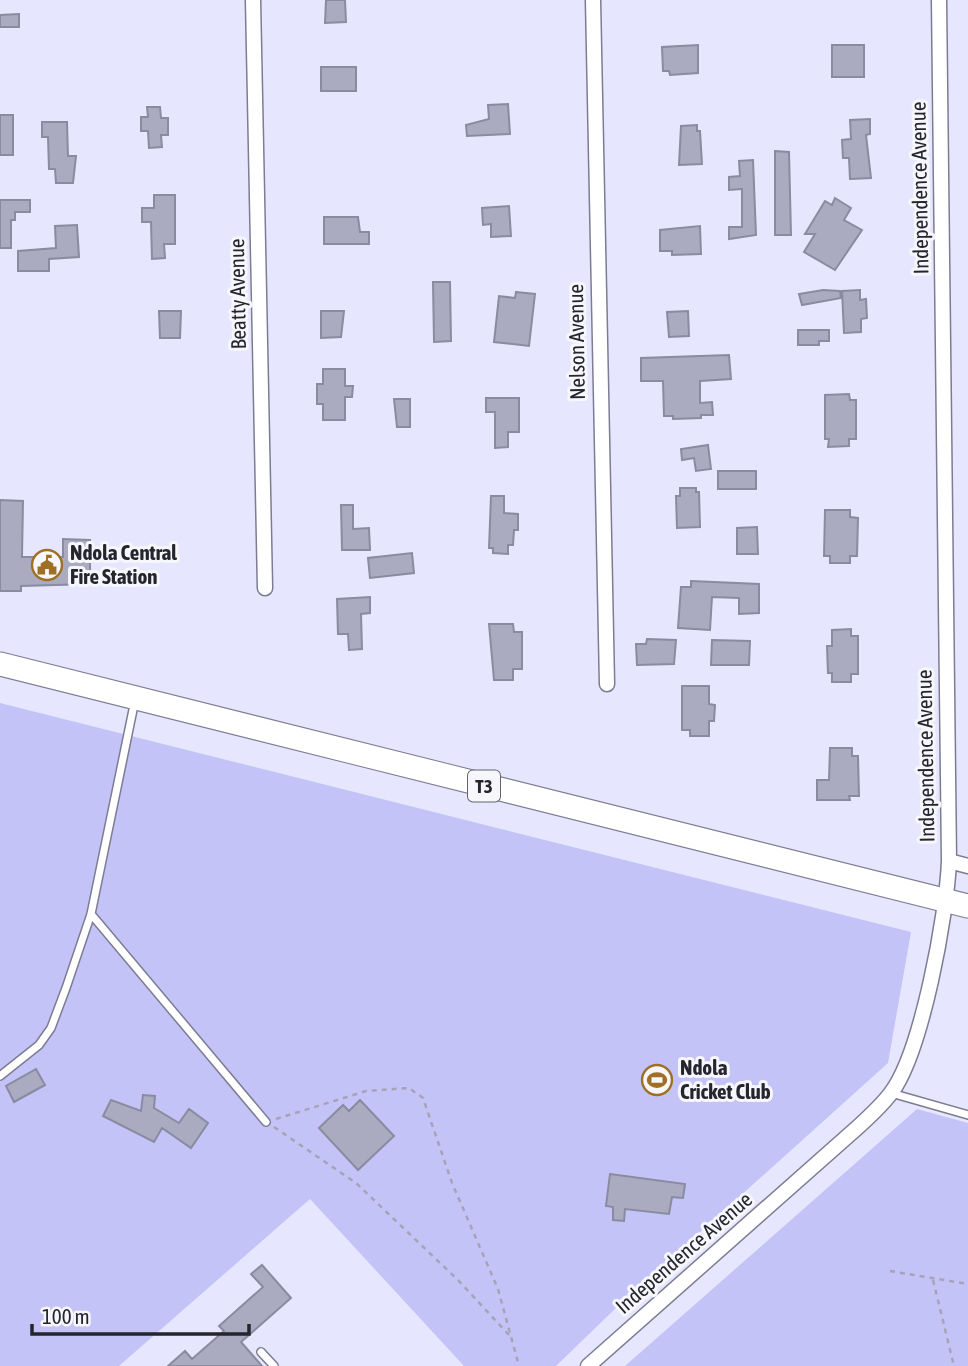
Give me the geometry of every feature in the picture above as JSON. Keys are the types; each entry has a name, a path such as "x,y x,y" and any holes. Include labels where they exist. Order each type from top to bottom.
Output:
{"highway":[{"name":"T3","path":"0,664 958,904"}],"street":[{"name":"Beatty Avenue","path":"253,0 265,587"},
{"name":"Nelson Avenue","path":"593,0 607,684"},
{"name":"Independence Avenue","path":"588,1366 858,1128 891,1093 908,1060 958,904 949,861 939,0"},
{"path":"949,861 968,866"}],"lane":[{"path":"0,1076 26,1058 51,1028 91,914 135,699"},
{"path":"91,914 266,1122"},
{"path":"891,1093 968,1115"},
{"path":"261,1352 274,1366"}],"path":[{"path":"266,1122 366,1091 409,1088 423,1098 452,1183 498,1289 519,1366"},
{"path":"266,1122 356,1183 458,1280 512,1338"},
{"path":"890,1270 933,1280 968,1284"},
{"path":"933,1280 954,1366"}],"shaded area":[{"path":"0,703 911,932 888,1063 618,1306 556,1366 464,1366 310,1199 119,1366 0,1366"},
{"path":"917,1109 968,1123 968,1366 625,1366"}],"building":[{"path":"326,0 345,0 346,22 325,23"},
{"path":"19,14 19,27 0,27 0,15"},
{"path":"698,45 698,73 670,75 669,71 663,71 662,47"},
{"path":"832,45 864,45 864,77 832,77"},
{"path":"321,67 356,67 356,91 321,91"},
{"path":"508,104 510,134 467,136 466,125 489,119 488,105"},
{"path":"147,107 160,107 161,118 168,118 168,135 161,135 162,147 149,148 148,131 141,131 141,117 148,117"},
{"path":"0,115 13,115 13,155 0,155"},
{"path":"870,119 870,134 866,135 871,178 850,179 849,158 843,158 842,140 851,139 850,120"},
{"path":"42,122 67,122 68,156 76,156 73,183 56,183 55,169 49,169 48,137 42,137"},
{"path":"697,125 697,131 700,131 702,164 679,165 681,126"},
{"path":"775,151 789,152 791,235 775,235"},
{"path":"753,160 756,235 729,239 729,227 742,227 742,189 729,190 729,177 740,176 739,161"},
{"path":"154,195 175,195 175,244 164,244 165,258 152,259 151,222 142,222 142,208 154,208"},
{"path":"835,198 851,208 844,220 862,230 835,270 804,252 815,234 805,234 825,201 832,205"},
{"path":"0,200 30,200 30,212 15,212 15,220 11,220 11,248 0,248"},
{"path":"509,206 511,236 491,237 491,224 483,225 482,208"},
{"path":"324,217 358,217 360,232 369,232 369,244 324,244"},
{"path":"77,225 79,257 49,259 49,271 18,271 18,251 56,248 55,226"},
{"path":"700,226 701,254 672,255 672,251 660,251 660,230"},
{"path":"433,282 450,282 451,341 434,342"},
{"path":"823,290 840,291 841,298 802,305 799,294"},
{"path":"860,290 860,300 866,299 867,318 861,319 861,332 844,333 842,291"},
{"path":"516,292 535,294 529,346 494,342 499,296 515,298"},
{"path":"159,311 181,311 180,338 160,338"},
{"path":"321,311 344,311 341,337 321,338"},
{"path":"688,311 689,336 669,337 667,312"},
{"path":"798,330 829,330 829,341 819,341 819,345 798,345"},
{"path":"729,355 731,379 700,381 700,403 712,402 713,415 673,419 673,416 664,416 663,381 641,381 641,358"},
{"path":"323,369 345,369 345,386 353,386 352,397 345,397 345,420 323,420 323,404 317,404 317,384 323,384"},
{"path":"849,394 850,400 856,400 856,439 849,439 849,446 828,447 829,439 825,439 825,395"},
{"path":"486,398 519,398 519,432 508,432 508,447 495,448 495,412 486,412"},
{"path":"394,399 410,399 410,427 397,427"},
{"path":"708,445 711,469 696,471 694,458 682,460 681,449"},
{"path":"718,471 756,471 756,489 718,489"},
{"path":"680,488 696,488 696,492 699,492 700,527 677,528 676,496 680,496"},
{"path":"491,496 504,496 504,513 518,514 518,530 514,530 513,545 508,545 508,554 493,553 493,548 489,548"},
{"path":"0,500 23,501 22,557 63,557 63,539 90,540 90,584 21,586 21,591 0,591"},
{"path":"341,505 353,505 353,529 369,528 370,550 342,550"},
{"path":"825,510 850,510 850,517 858,518 857,556 850,556 850,563 830,563 830,556 824,556"},
{"path":"757,527 758,554 737,554 737,528"},
{"path":"412,553 414,573 370,578 368,558"},
{"path":"691,581 759,584 759,613 739,614 739,598 712,597 710,630 678,628 681,587 691,587"},
{"path":"370,597 370,613 361,614 362,649 349,650 348,634 338,634 337,599"},
{"path":"489,624 513,624 514,632 522,632 522,669 513,669 513,680 494,680"},
{"path":"851,629 851,636 858,636 858,674 851,674 851,682 832,682 832,673 828,673 827,646 832,646 832,630"},
{"path":"647,639 676,640 674,664 637,665 636,644 646,644"},
{"path":"712,640 750,641 749,665 711,665"},
{"path":"682,686 709,686 709,704 715,705 714,721 709,721 709,736 690,736 690,730 682,730"},
{"path":"830,748 852,748 852,756 858,756 859,796 849,796 850,800 817,800 817,780 829,780"},
{"path":"36,1069 45,1085 14,1102 6,1086"},
{"path":"143,1095 155,1096 154,1108 179,1123 189,1109 208,1123 191,1148 162,1128 154,1142 103,1116 111,1100 141,1111"},
{"path":"360,1100 394,1136 358,1170 319,1128 343,1105 349,1111"},
{"path":"610,1174 685,1184 683,1198 672,1197 669,1214 625,1209 624,1221 613,1220 613,1207 606,1206"},
{"path":"262,1265 291,1298 241,1342 262,1366 168,1366 185,1351 192,1359 224,1331 219,1326 263,1287 251,1274"}],"place":[{"name":"Ndola Central Fire Station","path":"47,565"},
{"name":"Ndola Cricket Club","path":"657,1080"}]}
